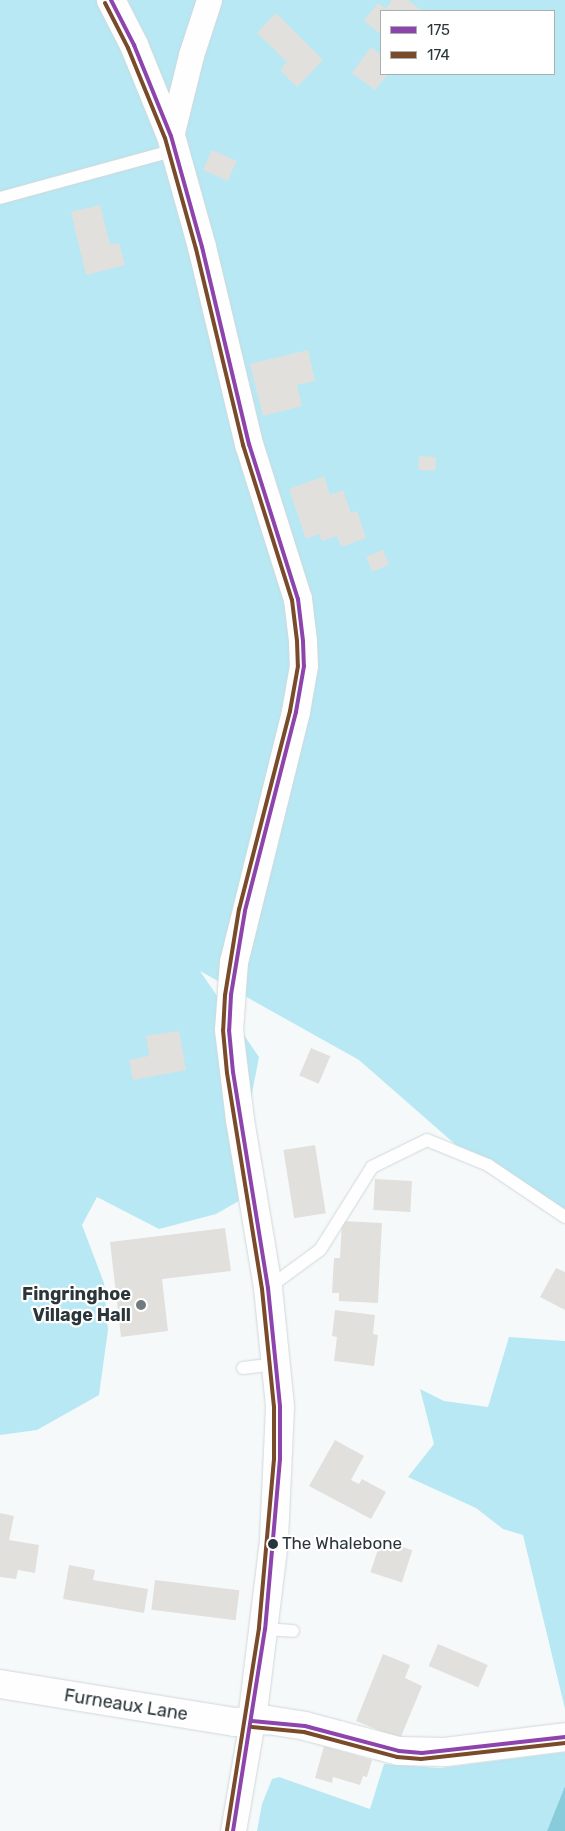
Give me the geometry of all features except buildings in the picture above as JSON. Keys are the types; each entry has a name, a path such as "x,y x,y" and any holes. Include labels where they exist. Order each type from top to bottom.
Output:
{"street":[{"path":"111,0 136,49 173,143 202,247 249,444 298,599 303,641 304,666 296,712 234,962 229,1030 240,1120 268,1288 276,1364 280,1458 265,1629 252,1721 233,1831"},
{"path":"173,143 191,55 209,0"},
{"name":"Furneaux Lane","path":"0,1684 234,1722 268,1720 305,1726 406,1752 445,1752 565,1737"}],"lane":[{"path":"0,198 173,143"},
{"path":"268,1288 320,1250 372,1167 427,1140 488,1165 565,1216"},
{"path":"243,1368 276,1364"},
{"path":"265,1629 293,1631"}],"shaded area":[{"path":"0,0 565,0 565,1212 488,1173 359,1060 200,971 259,1057 238,1166 244,1198 216,1214 159,1229 97,1197 82,1225 104,1283 108,1330 99,1395 37,1430 0,1435"},
{"path":"509,1337 565,1341 565,1709 523,1535 503,1529 476,1508 408,1477 434,1444 420,1389 444,1401 488,1407"},
{"path":"565,1752 565,1786 547,1831 257,1831 262,1804 272,1779 279,1777 370,1809 384,1764 440,1768"},
{"path":"565,1786 565,1831 547,1831"}],"transit line":[{"name":"175","path":"111,0 134,45 171,136 202,247 249,444 298,599 303,641 304,666 296,712 245,911 231,995 229,1030 233,1072 268,1288 280,1407 280,1459 265,1629 233,1831"},
{"name":"174","path":"105,3 128,48 165,138 196,249 243,445 292,600 297,641 298,666 290,711 239,909 225,995 223,1030 227,1073 262,1289 274,1407 274,1459 259,1628 227,1830"},
{"name":"175","path":"252,1721 305,1726 399,1751 422,1753 565,1737"},
{"name":"174","path":"252,1727 304,1732 397,1757 421,1759 565,1743"}],"place":[{"name":"Fingringhoe Village Hall","path":"141,1305"},
{"name":"The Whalebone","path":"273,1544"}]}
